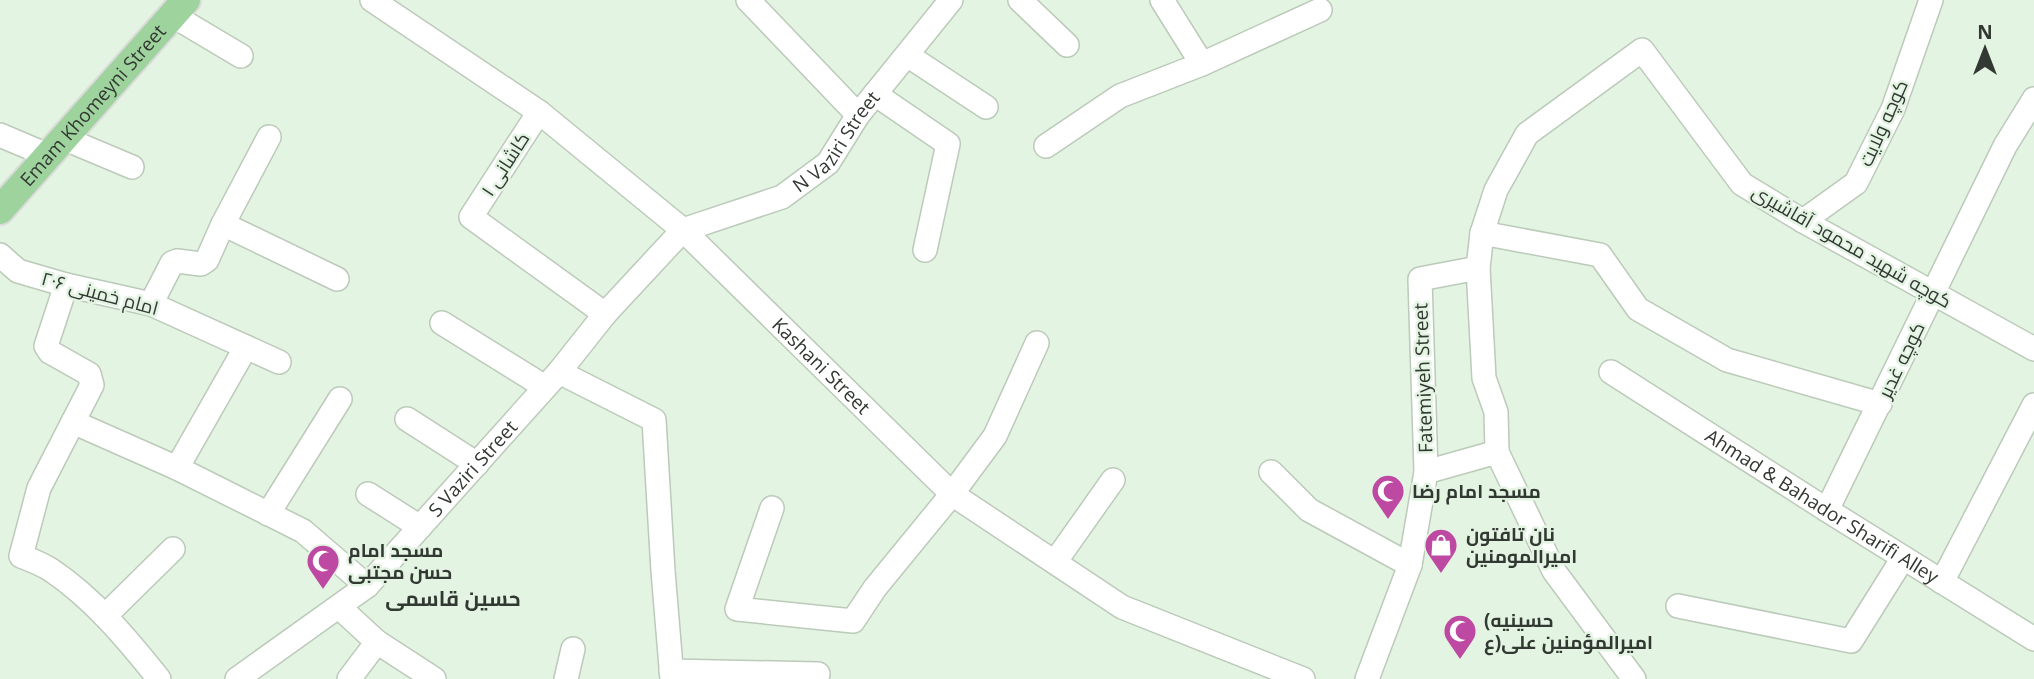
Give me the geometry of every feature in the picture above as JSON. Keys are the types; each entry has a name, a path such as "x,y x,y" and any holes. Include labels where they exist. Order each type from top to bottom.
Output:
{"main road":[{"name":"Emam Khomeyni Street","path":"0,210 179,8"}],"street":[{"name":"Kashani Street","path":"372,0 539,112 683,230 952,494 1122,607 1303,679"},
{"path":"748,0 858,115"},
{"name":"N Vaziri Street","path":"683,230 782,197 828,163 858,115 951,0"},
{"path":"1020,0 1067,45"},
{"path":"1163,0 1202,64"},
{"name":"کوچه ولایت","path":"1804,221 1856,183 1893,109 1931,0"},
{"path":"179,8 241,57"},
{"path":"1046,146 1120,96 1202,64 1320,10"},
{"name":"کوچه شهید محمود آقاشیری","path":"1482,233 1496,190 1527,134 1642,50 1742,184 2034,349"},
{"path":"907,55 986,107"},
{"path":"875,94 948,144 925,250"},
{"name":"کوچه غدیر","path":"1827,510 2005,146 2034,99"},
{"name":"کاشانی ۱","path":"539,112 471,217 605,314"},
{"path":"0,135 132,167"},
{"path":"151,304 172,263 177,261 201,264 207,260 223,223 270,137"},
{"path":"223,223 337,279"},
{"name":"S Vaziri Street","path":"237,679 367,586 552,379 605,314 683,230"},
{"path":"1634,679 1554,571 1497,452 1496,412 1483,379 1478,268 1482,233 1600,255 1638,309 1727,360 1880,404"},
{"name":"امام خمینی ۲۰۶","path":"0,255 18,271 151,304 279,362"},
{"name":"Fatemiyeh Street","path":"1367,679 1410,565 1426,472 1420,278 1478,268"},
{"path":"66,285 46,346 50,352 89,374 92,385 39,488 21,555 50,570 105,616 159,679"},
{"path":"442,323 552,379 654,420 672,675 818,674"},
{"path":"772,508 737,610 853,621 875,588 952,494 995,436 1037,343"},
{"path":"177,468 246,347"},
{"name":"Ahmad & Bahador Sharifi Alley","path":"1611,372 2034,639"},
{"path":"268,514 341,398"},
{"path":"1942,582 2034,405"},
{"path":"407,419 477,464"},
{"path":"73,422 177,468 303,531 367,586"},
{"path":"1426,472 1497,452"},
{"path":"1271,472 1309,510 1410,565"},
{"path":"1055,562 1113,480"},
{"path":"368,494 420,527"},
{"path":"105,616 173,549"},
{"path":"1678,606 1851,641 1903,558"},
{"path":"339,607 377,642 435,679"},
{"path":"349,679 377,642"},
{"path":"566,679 573,649"}],"place":[{"name":"مسجد امام رضا","path":"1388,521"},
{"name":"نان تافتون امیرالمومنین","path":"1441,575"},
{"name":"مسجد امام حسن مجتبی","path":"323,591"},
{"name":"(حسینیه امیرالمؤمنین علی(ع","path":"1460,661"}],"district":[{"name":"حسین قاسمی","path":"453,599"}]}
